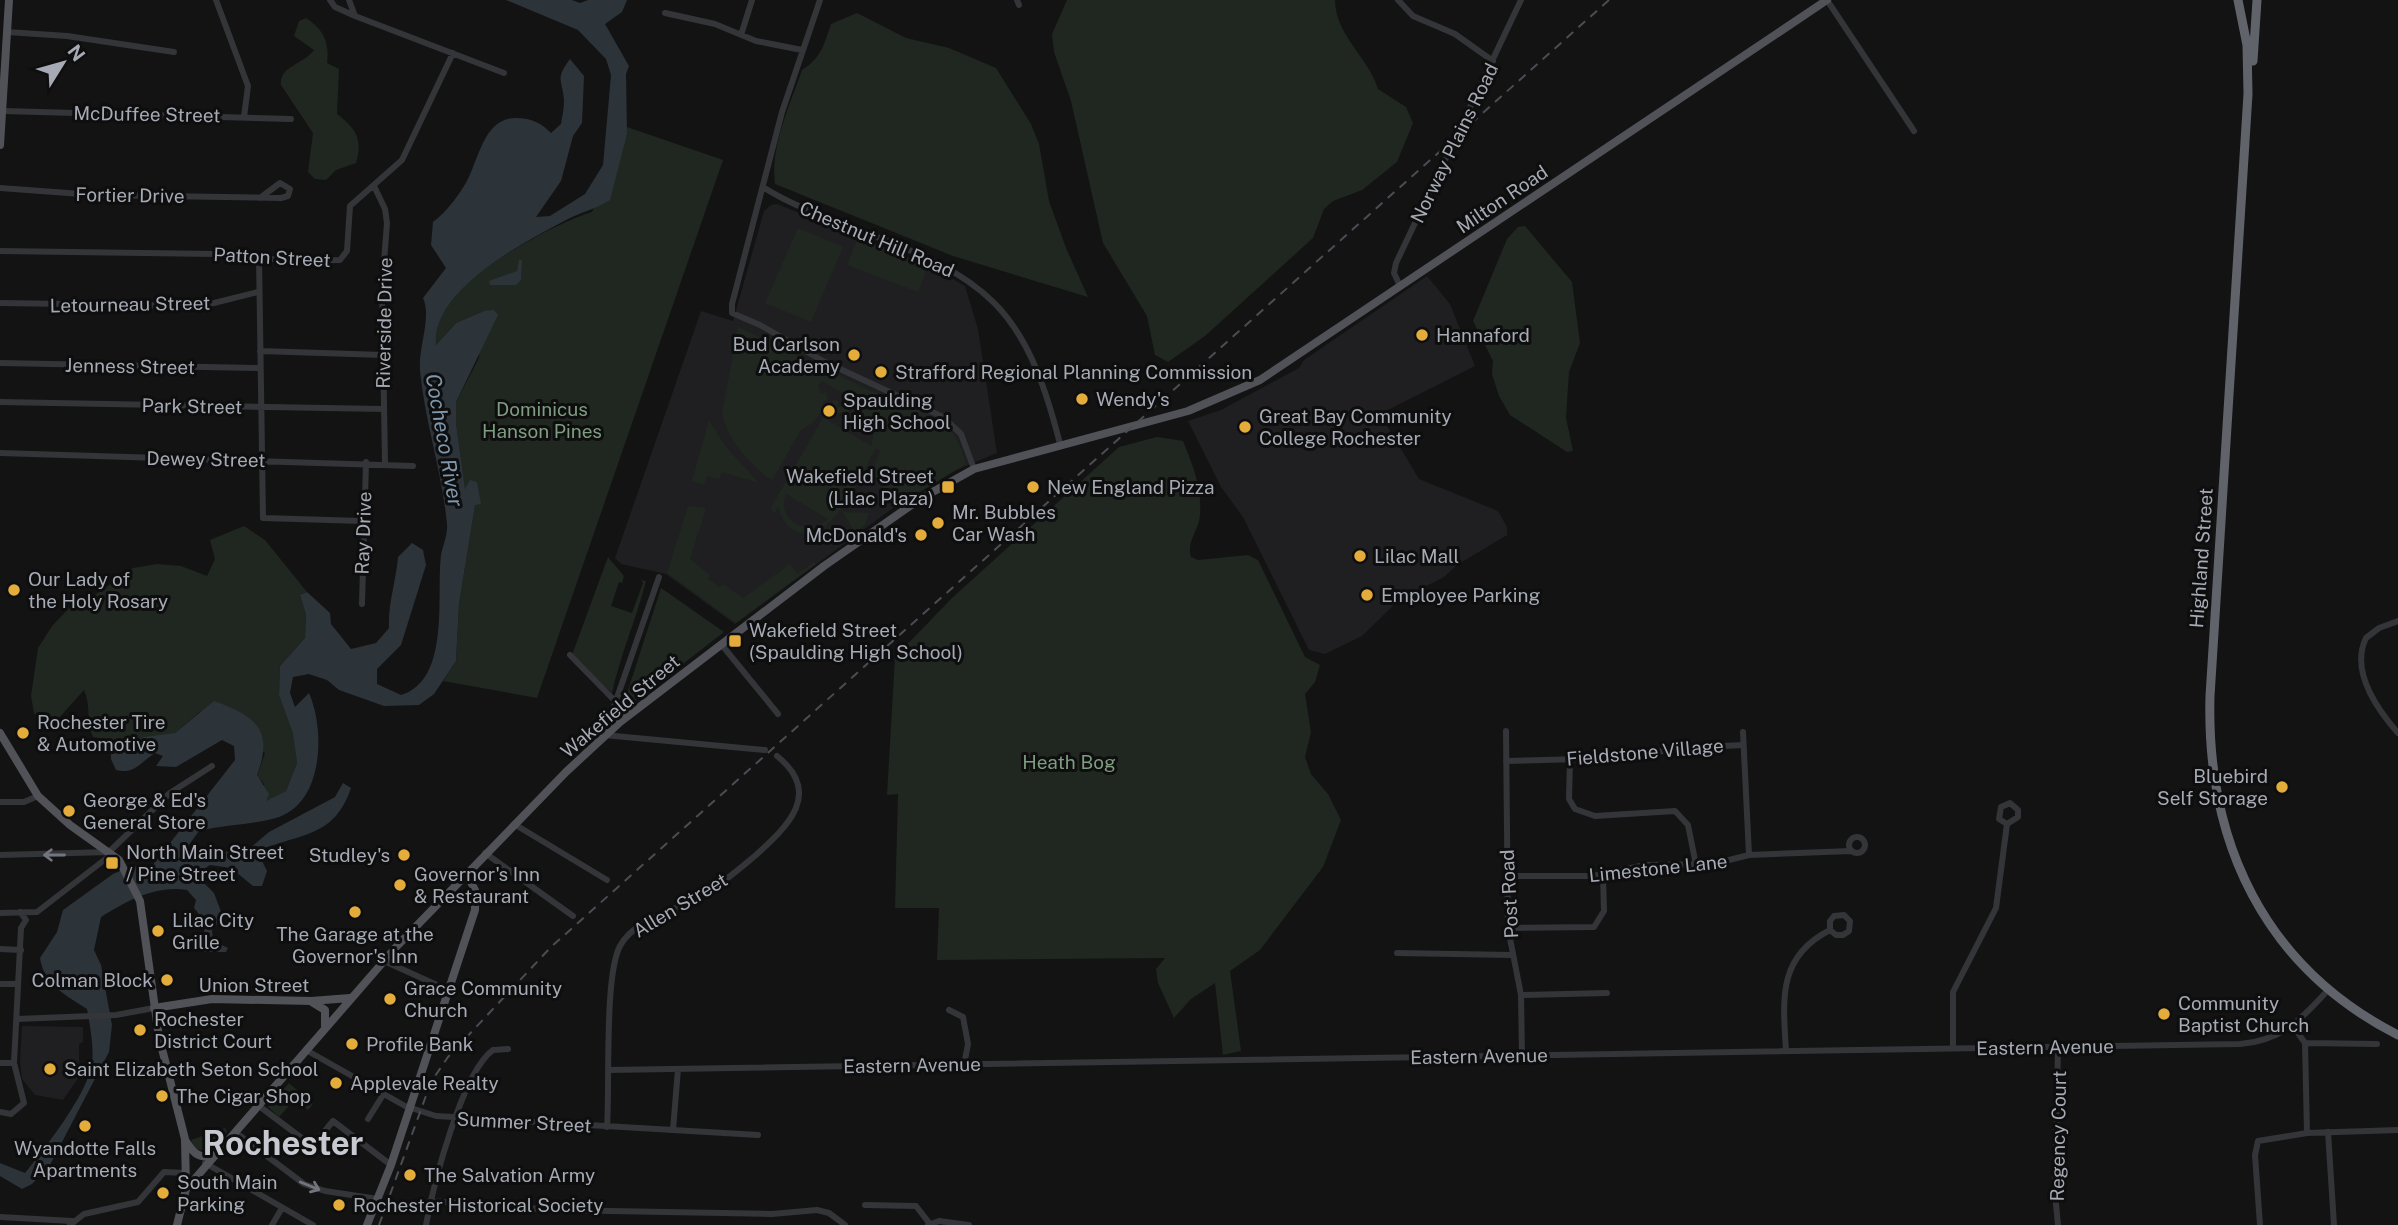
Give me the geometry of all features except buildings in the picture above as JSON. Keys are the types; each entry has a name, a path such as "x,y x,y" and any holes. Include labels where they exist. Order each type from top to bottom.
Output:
{"highway":[{"path":"2235,0 2245,34 2248,94"},
{"path":"2248,94 2257,0"},
{"name":"Highland Street","path":"2248,94 2211,683 2211,764 2223,825 2245,882 2287,947 2328,989 2398,1035"}],"main road":[{"path":"0,145 9,0"},
{"name":"Milton Road","path":"1188,411 1261,380 1827,0"},
{"name":"Wakefield Street","path":"186,1189 205,1163 259,1106 384,961 485,853 604,736 721,645 867,535 932,491 974,469 1188,411"},
{"path":"0,733 38,796 125,868 140,901 162,1053 185,1139 186,1189 177,1225"},
{"path":"367,1225 391,1165 477,904 475,890 466,873"},
{"name":"Union Street","path":"155,1008 219,998 311,1001 342,1000 354,996"},
{"path":"311,1001 326,1013 324,1029"},
{"path":"185,1139 194,1153 212,1156"}],"street":[{"path":"216,0 248,86 244,117"},
{"path":"330,0 335,7 355,16 504,73"},
{"path":"349,0 355,16"},
{"path":"741,35 752,0"},
{"path":"820,0 802,50 763,187 732,304 732,313 760,324 823,361 951,422 961,434 974,469"},
{"path":"1398,0 1419,20 1455,34 1493,61"},
{"path":"1827,0 1914,131"},
{"name":"Norway Plains Road","path":"1400,286 1394,273 1396,263 1493,61 1518,1"},
{"path":"665,13 715,24 756,41 802,50"},
{"path":"7,32 67,36 174,52"},
{"name":"Patton Street","path":"0,251 259,257 294,261 340,260 347,251 350,206 393,169 408,149 453,53"},
{"name":"McDuffee Street","path":"3,111 290,119"},
{"name":"Riverside Drive","path":"374,186 386,216 382,288 385,463"},
{"name":"Chestnut Hill Road","path":"763,187 811,211 935,260 984,291 1010,321 1030,353 1060,444"},
{"name":"Fortier Drive","path":"0,188 95,195 260,198"},
{"path":"259,257 263,518 362,521"},
{"name":"Letourneau Street","path":"0,303 202,306 258,292"},
{"path":"260,351 383,355"},
{"name":"Jenness Street","path":"0,363 260,368"},
{"name":"Park Street","path":"0,402 384,409"},
{"name":"Dewey Street","path":"0,453 366,462 413,466"},
{"name":"Ray Drive","path":"362,604 362,521 366,462"},
{"path":"659,577 604,736 765,750"},
{"path":"2398,621 2379,628 2366,638 2361,659 2368,689 2398,733"},
{"path":"721,645 778,714"},
{"path":"570,655 616,702"},
{"name":"Post Road","path":"1506,732 1508,928 1521,995 1522,1056"},
{"path":"1742,732 1749,855"},
{"name":"Fieldstone Village","path":"1506,761 1622,758 1698,746 1743,745"},
{"name":"Allen Street","path":"607,1127 614,967 618,950 636,929 696,899 724,881 790,823 797,805 797,786 792,772 777,756"},
{"path":"1570,759 1569,799 1575,809 1595,816 1675,811 1688,825 1696,865"},
{"path":"0,1112 11,1114 24,1103 14,1063 22,925 110,853 170,793 212,766"},
{"path":"0,802 24,802 38,796"},
{"path":"514,824 607,880"},
{"path":"1953,1048 1953,992 1996,908 2007,824"},
{"name":"Limestone Lane","path":"1507,876 1603,875 1629,867 1713,864 1749,855 1851,851"},
{"path":"0,855 110,853"},
{"path":"485,853 573,916"},
{"path":"1508,928 1594,927 1604,911 1603,875"},
{"path":"20,912 26,920"},
{"path":"0,913 37,912"},
{"path":"1786,1051 1784,992 1790,968 1805,946 1830,930"},
{"path":"0,949 20,950"},
{"path":"1397,953 1512,956"},
{"path":"384,961 448,990"},
{"path":"0,984 18,984"},
{"name":"Eastern Avenue","path":"609,1070 2240,1044 2270,1039 2293,1026 2328,989"},
{"path":"1521,995 1607,993"},
{"path":"17,1019 113,1016 155,1008"},
{"path":"949,1010 963,1017 968,1044 964,1065"},
{"path":"2293,1026 2305,1043 2307,1133"},
{"path":"2305,1043 2377,1044"},
{"name":"Regency Court","path":"2058,1047 2055,1194 2058,1225"},
{"path":"426,1225 430,1201 455,1119 484,1059 493,1050 508,1049"},
{"name":"Summer Street","path":"306,1050 410,1108 455,1119 758,1135"},
{"path":"0,1063 14,1063"},
{"path":"673,1130 678,1069"},
{"path":"368,1119 383,1095"},
{"path":"259,1106 307,1142 316,1142 333,1121 391,1165"},
{"path":"2260,1225 2254,1149 2258,1141 2307,1133 2398,1130"},
{"path":"235,1132 304,1184 325,1191 377,1199"},
{"path":"2328,1132 2334,1225"},
{"path":"205,1163 313,1225"},
{"path":"0,1217 71,1223 84,1214 138,1202 156,1178 164,1172 185,1174"},
{"path":"430,1201 554,1210 772,1214 817,1210 830,1213 845,1225"},
{"path":"865,1205 916,1206 929,1224 964,1222 969,1225"},
{"path":"272,1225 282,1208"}],"shaded area":[{"name":"Spaulding High School","path":"777,204 928,265 965,286 978,329 997,453 942,476 908,497 735,624 666,574 621,564 615,558 701,311 733,321 764,211"},
{"path":"1427,276 1450,304 1475,366 1380,414 1419,479 1498,511 1507,527 1507,535 1457,565 1444,577 1399,600 1362,636 1325,654 1309,650 1243,517 1221,487 1188,421 1221,410 1299,368 1304,360"},
{"name":"Saint Elizabeth Seton School","path":"22,1026 83,1027 83,1042 79,1044 79,1077 63,1100 35,1095 22,1079"}],"green space":[{"path":"1067,0 1335,0 1340,24 1378,89 1406,107 1413,123 1397,162 1362,190 1333,201 1324,209 1313,238 1205,336 1168,362 1155,355 1147,316 1103,243 1071,101 1054,52 1052,34"},
{"path":"857,13 906,38 949,48 996,68 1031,124 1039,144 1049,201 1088,297 953,256 775,184 778,141 802,70 818,56 831,24"},
{"path":"306,18 324,37 327,63 339,69 337,114 353,130 359,147 356,163 336,170 326,180 315,179 308,172 313,133 281,85 284,74 314,50 294,36 299,21"},
{"name":"Dominicus Hanson Pines","path":"627,127 723,160 537,698 443,681 456,661 459,604 475,504 480,504 465,491 456,423 456,402 479,358 484,311 456,323 435,346 439,322 450,300 461,288 495,261 557,226 592,212 627,134"},
{"path":"1525,226 1572,282 1580,343 1569,372 1566,418 1573,451 1567,452 1510,415 1499,396 1492,374 1493,361 1473,321 1507,239 1518,227"},
{"path":"798,228 843,247 811,322 765,303"},
{"path":"858,238 928,266 918,292 847,265"},
{"path":"738,327 890,400 895,398 931,415 956,438 966,464 902,503 878,483 873,468 880,451 876,448 855,488 835,517 811,533 798,532 785,522 778,507 775,513 770,509 834,399 839,402 837,407 850,405 853,399 822,381 818,386 821,393 826,392 828,400 823,401 824,408 813,423 801,430 772,480 739,449 722,413","holes":["851,410 863,415 870,423 873,433 871,446 829,421 836,414","786,494 828,519 812,527 796,524 786,512"]},
{"path":"709,420 726,447 759,483 722,472 719,479 707,476 704,485 692,481"},
{"name":"Heath Bog","path":"1157,437 1183,441 1196,477 1200,515 1191,541 1191,557 1198,560 1248,555 1258,560 1305,657 1320,665 1315,682 1305,694 1311,732 1305,757 1311,774 1328,794 1341,820 1323,867 1260,950 1230,971 1241,1051 1223,1055 1215,983 1191,999 1174,1018 1158,983 1156,969 1165,958 937,960 939,908 895,908 898,794 887,795 895,657 952,598 1119,447"},
{"path":"688,506 706,508 690,559 710,575 708,579 720,587 723,584 743,598 790,564 798,574 814,562 816,564 736,623 667,573"},
{"path":"843,512 869,513 865,525 855,533"},
{"path":"244,526 265,540 307,592 300,595 306,615 305,638 280,666 279,695 294,733 297,763 286,791 265,802 264,784 257,776 265,753 201,711 175,733 124,742 93,737 84,690 49,729 34,713 31,696 38,648 52,626 70,607 92,597 133,568 157,564 181,566 207,576 215,559 210,540"},
{"path":"608,557 624,576 622,583 619,582 611,606 632,613 643,583 641,580 646,581 612,693 572,655"},
{"path":"661,588 724,632 621,712"},
{"path":"289,1083 313,1104 308,1110 295,1099 279,1117 268,1107"},
{"path":"225,1128 227,1132 206,1152 194,1148 191,1140"}],"water":[{"name":"Cocheco River","path":"506,0 572,0 580,3 588,0 627,0 622,12 605,24 629,66 626,74 627,134 610,200 548,230 483,270 448,306 438,325 436,345 456,323 484,311 494,310 498,315 456,402 456,423 465,489 470,480 477,482 481,504 475,505 459,604 456,661 434,694 419,705 384,706 339,690 327,680 309,674 293,677 290,693 295,707 309,693 317,725 317,762 305,796 294,809 279,817 199,831 177,861 211,848 242,855 269,832 335,797 343,783 351,788 344,804 335,816 314,832 257,851 267,871 262,886 253,886 231,868 210,865 201,871 202,881 214,893 223,917 212,930 213,941 228,948 226,952 204,952 205,935 194,908 196,900 187,890 153,892 131,900 101,917 94,950 101,965 112,1025 109,1052 50,1165 32,1184 22,1189 0,1176 0,1163 25,1173 74,1105 89,1076 92,1063 87,1009 51,982 40,958 57,932 63,910 113,874 132,866 152,866 235,760 234,746 222,740 176,767 156,766 163,756 155,753 137,767 122,771 116,770 111,759 111,749 144,737 175,733 214,701 241,713 258,727 263,747 257,775 269,794 266,801 286,791 297,763 293,733 279,695 280,666 305,638 306,615 300,595 307,592 330,613 331,624 351,649 376,643 389,628 398,557 412,543 423,550 426,565 401,645 377,669 377,684 401,695 417,686 428,672 438,634 441,555 447,528 420,371 426,314 423,298 446,268 431,245 433,222 450,206 464,186 483,143 496,125 506,119 518,118 536,122 551,133 561,124 564,101 561,76 570,59 584,76 582,123 573,136 561,181 536,217 550,216 585,194 603,165 611,75 606,59 578,30"},
{"path":"519,260 522,260 521,280 516,285 490,285 489,281 517,271"}],"railway":[{"path":"379,1225 431,1082 448,1057 551,947 1609,0"}],"place":[{"name":"Hannaford","path":"1422,335"},
{"name":"Bud Carlson Academy","path":"854,355"},
{"name":"Strafford Regional Planning Commission","path":"881,372"},
{"name":"Wendy's","path":"1082,399"},
{"name":"Spaulding High School","path":"829,411"},
{"name":"Great Bay Community College Rochester","path":"1245,427"},
{"name":"Wakefield Street (Lilac Plaza)","path":"948,487"},
{"name":"New England Pizza","path":"1033,487"},
{"name":"Mr. Bubbles Car Wash","path":"938,523"},
{"name":"McDonald's","path":"921,535"},
{"name":"Lilac Mall","path":"1360,556"},
{"name":"Our Lady of the Holy Rosary","path":"14,590"},
{"name":"Employee Parking","path":"1367,595"},
{"name":"Wakefield Street (Spaulding High School)","path":"735,641"},
{"name":"Rochester Tire & Automotive","path":"23,733"},
{"name":"Bluebird Self Storage","path":"2282,787"},
{"name":"George & Ed's General Store","path":"69,811"},
{"name":"Studley's","path":"404,855"},
{"name":"North Main Street / Pine Street","path":"112,863"},
{"name":"Governor's Inn & Restaurant","path":"400,885"},
{"name":"The Garage at the Governor's Inn","path":"355,912"},
{"name":"Lilac City Grille","path":"158,931"},
{"name":"Colman Block","path":"167,980"},
{"name":"Grace Community Church","path":"390,999"},
{"name":"Community Baptist Church","path":"2164,1014"},
{"name":"Rochester District Court","path":"140,1030"},
{"name":"Profile Bank","path":"352,1044"},
{"name":"Saint Elizabeth Seton School","path":"50,1069"},
{"name":"Applevale Realty","path":"336,1083"},
{"name":"The Cigar Shop","path":"162,1096"},
{"name":"Wyandotte Falls Apartments","path":"85,1126"},
{"name":"The Salvation Army","path":"410,1175"},
{"name":"South Main Parking","path":"163,1193"},
{"name":"Rochester Historical Society","path":"339,1205"}],"district":[{"name":"Rochester","path":"283,1143"}]}
